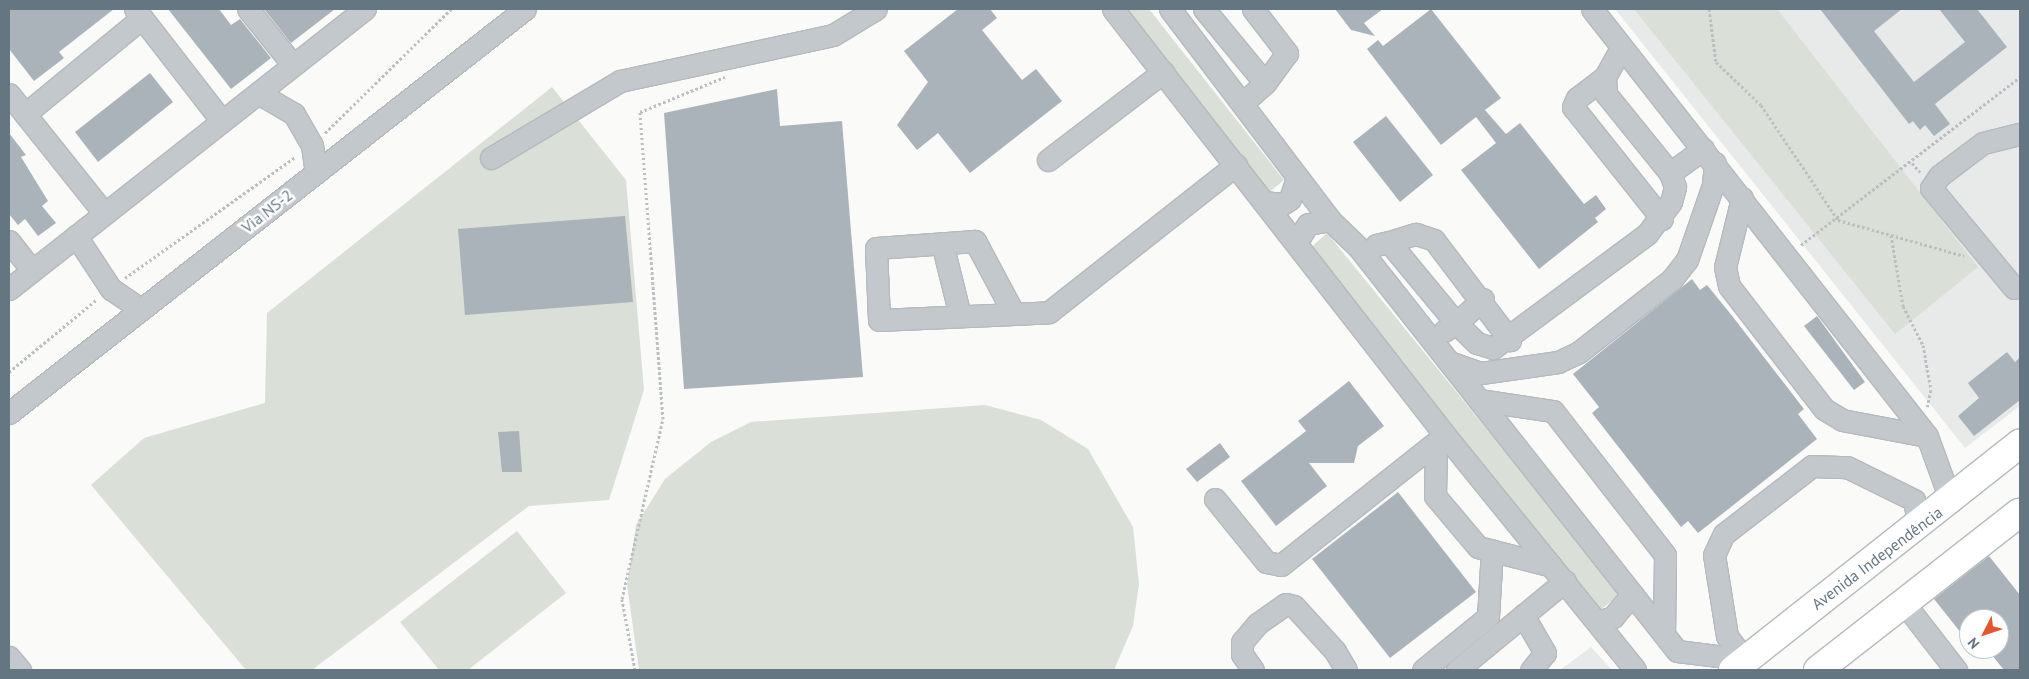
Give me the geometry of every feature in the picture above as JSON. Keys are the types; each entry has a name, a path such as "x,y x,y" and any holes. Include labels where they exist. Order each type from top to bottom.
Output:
{"main road":[{"name":"Avenida Independência","path":"1743,660 1918,523 1950,502 2015,449"},
{"path":"1818,670 2020,512"}],"street":[{"path":"248,9 293,65"},
{"name":"Via NS-2","path":"9,413 526,9"},
{"path":"491,158 620,81 833,35 876,9"},
{"path":"1113,9 1296,243 1440,440 1558,574 1635,670"},
{"path":"1172,9 1244,102 1330,220 1359,248 1677,651 1743,660"},
{"path":"1204,9 1265,83"},
{"path":"1244,102 1265,83 1287,53 1253,9"},
{"path":"1592,9 1922,429 1950,502"},
{"path":"9,289 293,65 352,12"},
{"path":"25,114 139,14 222,121"},
{"path":"1621,48 1605,78 1577,98 1574,107 1662,219"},
{"path":"1048,160 1073,129 1163,72"},
{"path":"1389,242 1456,323 1477,343 1493,348 1510,340 1662,219 1675,188 1670,173 1606,94 1605,78"},
{"path":"258,93 294,114 312,146 316,173"},
{"path":"9,94 104,213"},
{"path":"2018,289 1990,260 1933,193 1932,184 1983,143 2020,134"},
{"path":"1670,173 1709,156"},
{"path":"1449,362 1481,373 1558,362 1579,352 1672,279 1687,260 1713,185 1709,156"},
{"path":"1014,314 975,241 876,248 879,320 1014,314 1049,312 1236,165"},
{"path":"1264,202 1282,204 1290,199 1297,177"},
{"path":"1742,198 1725,267 1729,286 1824,409 1842,420 1922,429"},
{"path":"1296,243 1308,224 1330,220"},
{"path":"1359,248 1427,234 1483,299 1510,340"},
{"path":"76,236 111,289 141,309"},
{"path":"9,241 32,270"},
{"path":"942,243 960,316"},
{"path":"1431,340 1456,323 1483,299"},
{"path":"1479,400 1552,411 1665,556 1664,633"},
{"path":"1215,499 1266,562 1281,565 1440,440"},
{"path":"1440,440 1435,496 1478,547 1492,550 1558,574"},
{"path":"1743,660 1727,636 1714,555 1724,534 1812,466 1847,468 1914,500 1918,523"},
{"path":"1424,670 1488,617 1492,550"},
{"path":"1457,670 1523,615 1558,574"},
{"path":"1597,622 1613,617 1632,594"},
{"path":"1904,603 1956,670"},
{"path":"1253,670 1242,654 1242,642 1257,624 1286,604 1294,606 1335,651 1346,670"},
{"path":"1523,615 1545,653 1531,670"},
{"path":"9,656 20,670"}],"path":[{"path":"9,372 111,289 312,146 451,9"},
{"path":"1708,9 1716,62 1761,105 1838,220 1990,260"},
{"path":"635,670 622,599 663,420 640,112 721,82 742,55"},
{"path":"1786,256 1838,220 2020,77"},
{"path":"1891,235 1904,306 1923,345 1932,390 1922,429"}],"shaded area":[{"path":"1122,9 1149,9 1284,180 1267,194"},
{"path":"1615,9 2020,9 2020,406 1965,448"},
{"path":"1634,9 1777,9 1978,267 1895,334"},
{"path":"552,87 626,180 644,390 609,500 529,506 312,670 246,670 91,485 144,438 265,403 267,313"},
{"path":"1327,233 1621,594 1599,611 1309,249"},
{"path":"985,405 1041,420 1088,449 1133,527 1139,584 1133,626 1114,670 639,670 627,585 636,525 665,479 711,442 751,422"},
{"path":"517,531 566,593 468,670 439,670 400,622"},
{"path":"1591,647 1612,670 1560,670"}],"building":[{"path":"9,9 114,9 59,52 64,58 34,81 9,49"},
{"path":"168,9 219,9 231,25 240,19 271,58 231,89"},
{"path":"264,9 335,9 291,43"},
{"path":"958,9 990,9 997,18 982,30 1022,80 1036,69 1062,101 970,173 938,133 917,150 897,125 928,82 904,51"},
{"path":"1335,9 1383,9 1364,23 1375,36 1351,30"},
{"path":"1431,9 1501,98 1485,110 1506,134 1520,123 1584,204 1596,195 1606,209 1595,218 1598,222 1539,269 1461,170 1496,143 1476,117 1441,145 1367,49 1378,40 1383,46"},
{"path":"1820,9 1902,9 1874,31 1914,82 1965,42 1939,9 1977,9 2007,47 1935,104 1950,124 1934,136 1925,125 1920,130 1913,121 1909,124"},
{"path":"150,73 173,102 98,162 75,132"},
{"path":"777,89 780,126 842,121 863,377 684,389 664,113"},
{"path":"1386,116 1433,175 1400,202 1353,142"},
{"path":"9,133 26,155 21,157 48,201 42,206 56,223 38,236 25,219 18,225 9,214"},
{"path":"625,216 633,302 465,315 458,229"},
{"path":"1692,279 1700,290 1707,285 1733,317 1804,409 1798,414 1817,439 1698,533 1688,521 1681,527 1592,413 1599,407 1573,374"},
{"path":"1817,316 1865,382 1854,390 1804,326"},
{"path":"2007,352 2015,362 2020,357 2020,400 1974,436 1958,416 1979,398 1968,383"},
{"path":"1349,381 1384,426 1358,446 1354,463 1309,463 1327,486 1276,526 1241,481 1306,431 1298,421"},
{"path":"519,431 522,472 502,472 498,432"},
{"path":"1220,443 1230,457 1197,482 1186,469"},
{"path":"1398,492 1476,592 1390,658 1312,559"},
{"path":"1989,556 2020,595 2020,670 2004,670 1995,659 2009,659 2009,609 1959,609 1959,630 1934,599"}]}
